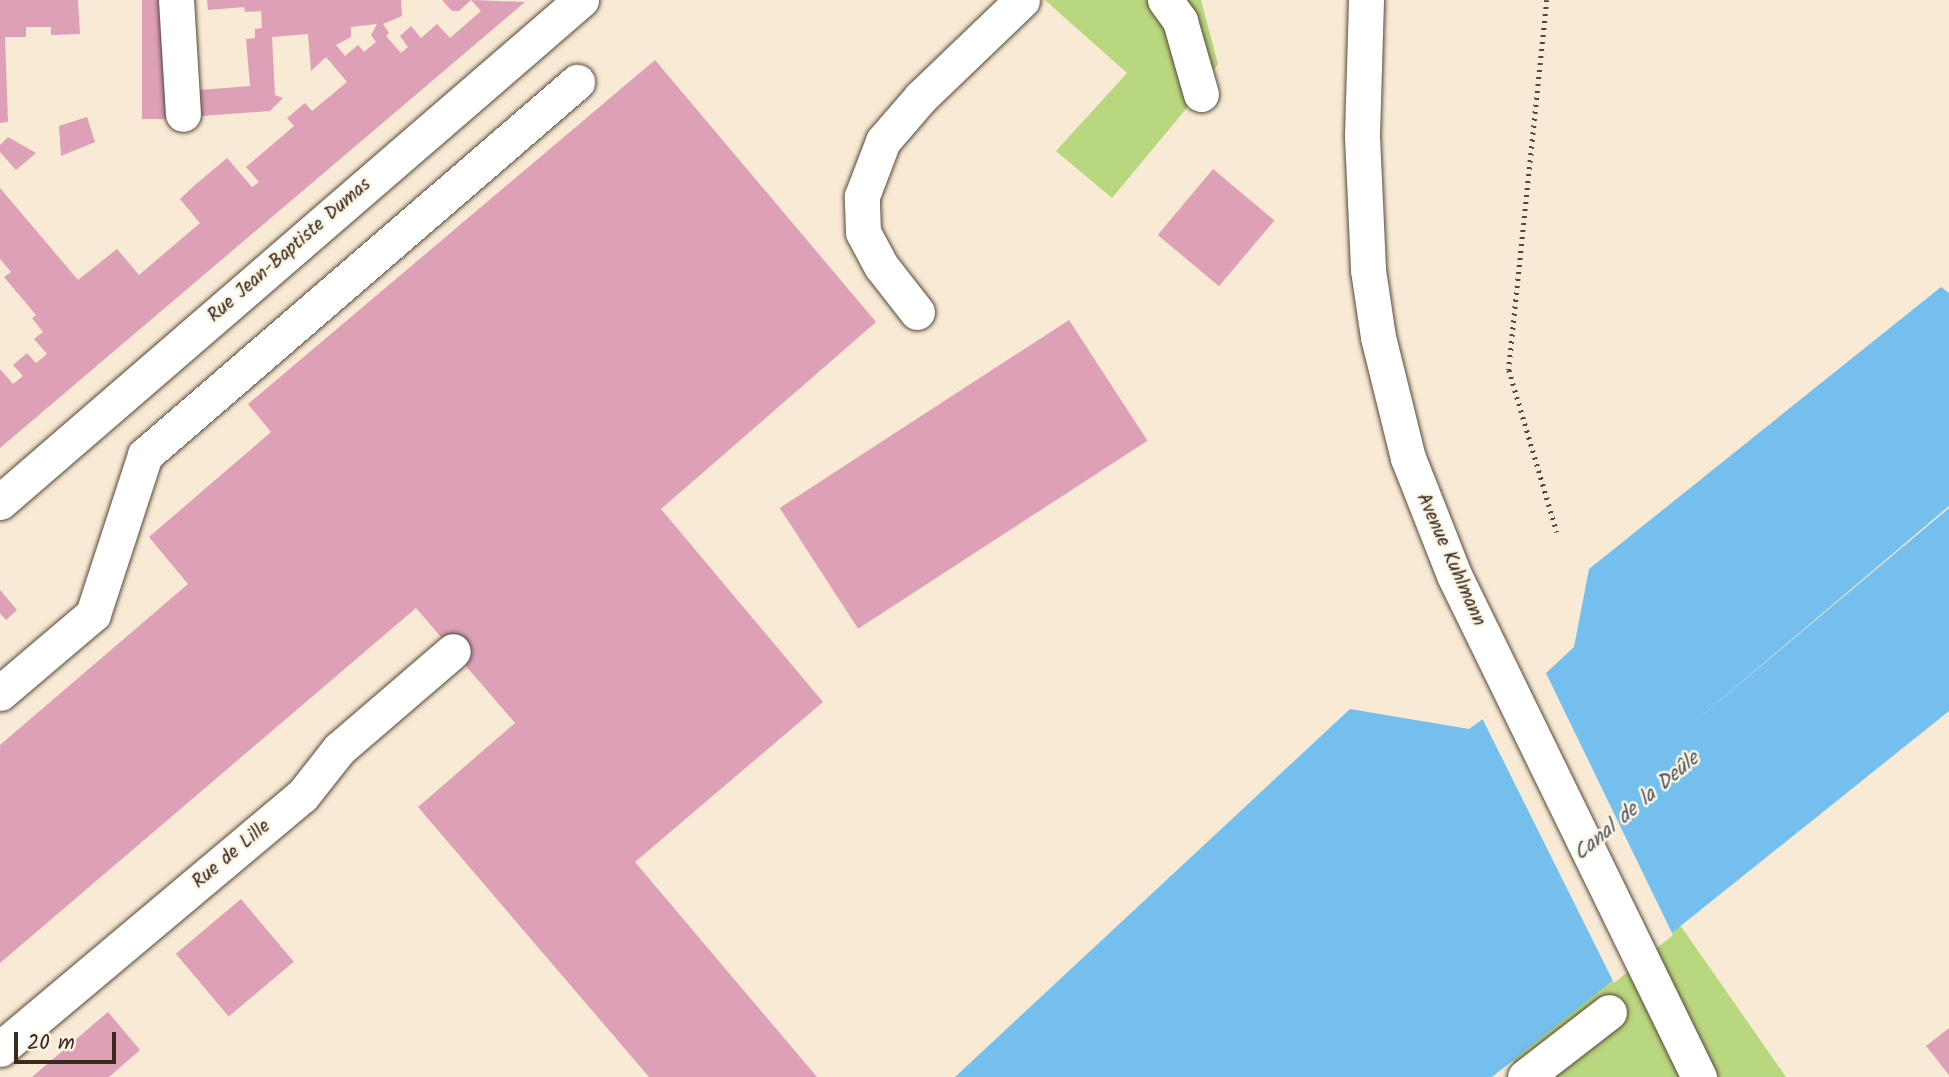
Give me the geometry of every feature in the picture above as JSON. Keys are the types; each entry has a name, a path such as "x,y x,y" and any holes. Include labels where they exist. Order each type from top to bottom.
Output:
{"street":[{"path":"176,0 183,114"},
{"name":"Rue Jean-Baptiste Dumas","path":"0,502 581,0"},
{"path":"917,312 881,266 863,232 862,196 883,141 921,97 1022,0"},
{"path":"1165,0 1180,21 1201,94"},
{"name":"Avenue Kuhlmann","path":"1366,0 1362,124 1368,270 1392,400 1428,518 1699,1077"},
{"path":"0,693 93,614 145,455 577,82"},
{"name":"Rue de Lille","path":"0,1049 302,796 339,749 453,651"},
{"path":"1525,1077 1609,1012"}],"path":[{"path":"1547,0 1508,370 1557,532"}],"green space":[{"path":"1045,0 1201,0 1218,64 1186,109 1112,198 1056,151 1127,73"},
{"path":"1680,925 1786,1077 1527,1077 1512,1061"}],"water":[{"name":"Canal de la Deûle","path":"1941,287 1949,293 1949,506 1680,734 1949,508 1949,711 1492,1077 955,1077 1350,709 1469,729 1544,675 1574,647 1589,569"}],"pier":[{"path":"1544,669 1673,935 1614,983 1482,718"}],"building":[{"path":"0,0 78,0 80,34 51,35 51,27 26,27 26,37 5,37 8,122 0,123"},
{"path":"142,0 171,0 171,119 142,119"},
{"path":"207,0 401,0 402,16 383,24 389,33 386,36 401,53 408,47 400,36 411,26 421,38 437,24 450,38 481,11 471,0 525,2 0,448 0,369 13,384 23,376 13,365 27,353 36,363 47,354 34,339 43,332 32,318 36,315 4,277 11,272 0,259 0,188 78,280 117,249 139,275 200,223 180,199 195,185 227,158 252,187 259,182 246,167 294,126 287,118 305,103 312,111 347,82 326,57 311,71 308,34 272,37 275,95 283,98 270,111 201,116 200,90 250,86 246,39 255,38 255,29 262,28 261,11 245,12 244,7 208,10","holes":["377,24 371,35 376,42 364,52 358,45 345,56 336,45 351,37 351,27"]},
{"path":"442,0 471,0 459,11 452,11"},
{"path":"655,60 876,322 661,509 823,702 635,862 817,1077 649,1077 418,807 515,723 416,608 0,963 0,745 188,584 149,537 271,432 248,404"},
{"path":"87,117 95,142 61,156 59,126"},
{"path":"8,137 36,153 16,170 0,152 0,145"},
{"path":"1213,169 1274,220 1219,286 1158,235"},
{"path":"1069,320 1147,441 858,629 780,508"},
{"path":"0,590 17,610 6,620 0,613"},
{"path":"241,899 294,962 229,1016 176,954"},
{"path":"108,1012 140,1050 109,1077 32,1077"},
{"path":"1949,1028 1949,1075 1926,1046"}]}
